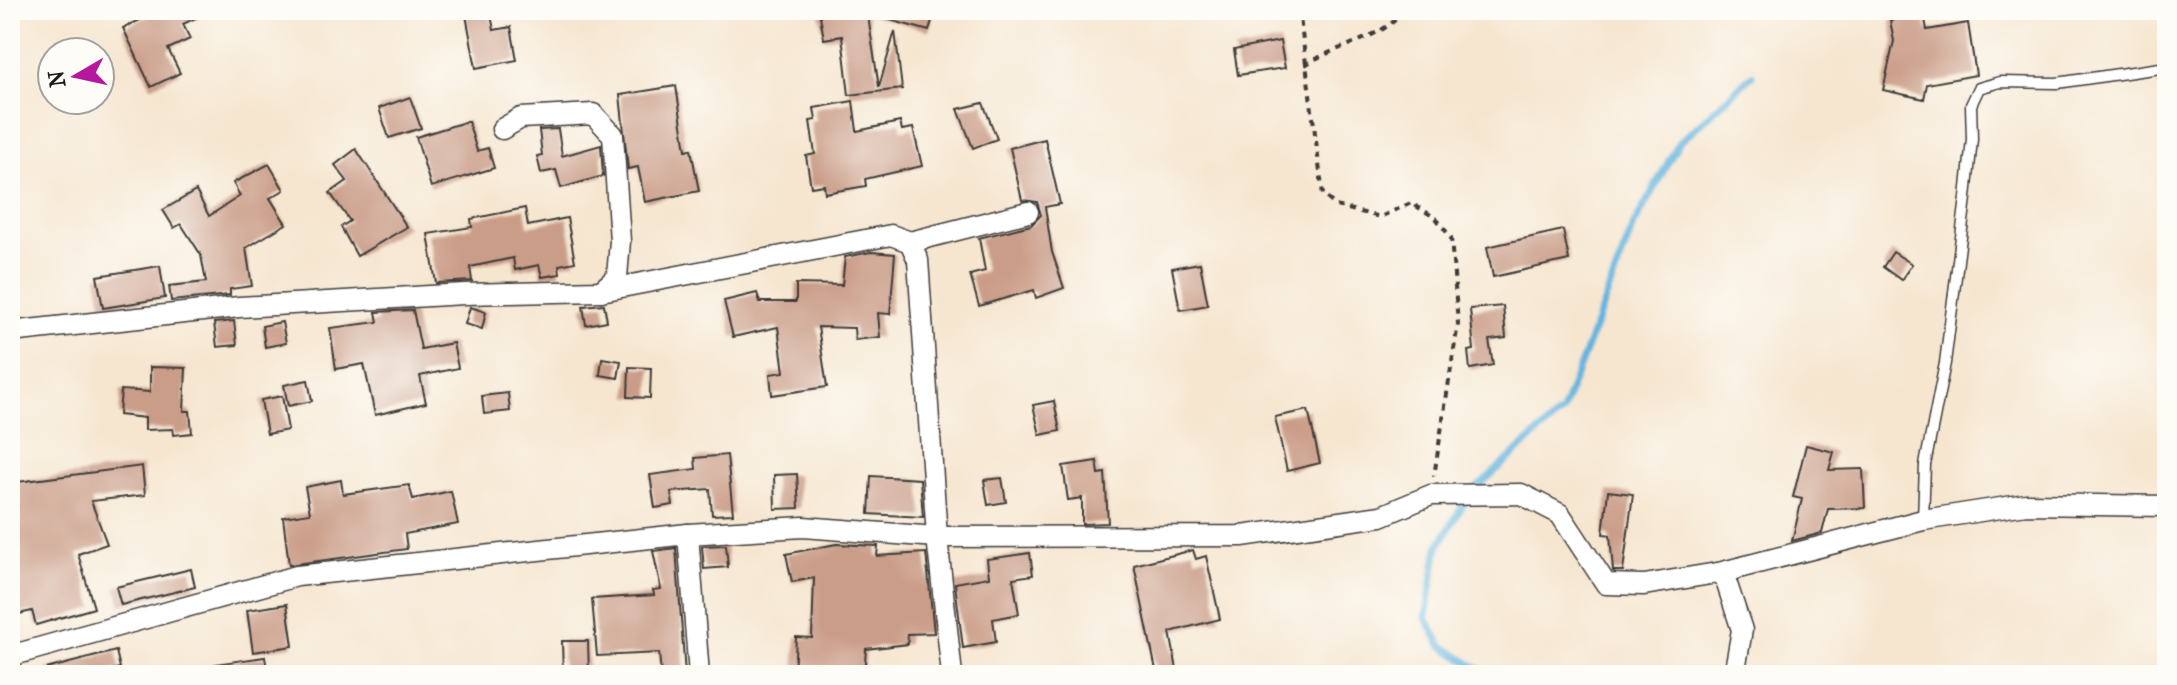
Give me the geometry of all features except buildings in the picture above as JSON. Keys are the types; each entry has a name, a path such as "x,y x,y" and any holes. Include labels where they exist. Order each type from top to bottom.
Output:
{"street":[{"path":"502,129 521,118 593,114 613,135 618,265 617,277 601,291"},
{"path":"10,332 239,307 464,294 601,291 891,235 910,242 1028,212"},
{"path":"910,242 918,260 937,537 952,675"},
{"path":"10,656 297,576 688,534 803,527 937,537 1242,536 1381,516 1431,495 1521,494 1560,514 1606,584 1644,585 1723,572 1923,520 2026,504 2167,506"},
{"path":"688,534 699,675"},
{"path":"1723,572 1742,630 1734,675"}],"lane":[{"path":"1923,520 1925,465 1945,363 1966,198 1972,139 1971,105 1979,88 2000,82 2072,82 2167,67"}],"path":[{"path":"1299,10 1323,195 1336,206 1380,217 1411,203 1436,218 1451,238 1458,324 1431,495"},
{"path":"1305,65 1326,51 1374,33 1404,10"}],"waterway":[{"path":"1474,490 1562,412 1634,225 1678,144 1752,75"},
{"path":"1466,500 1438,547 1426,618 1441,645 1488,675"}]}
